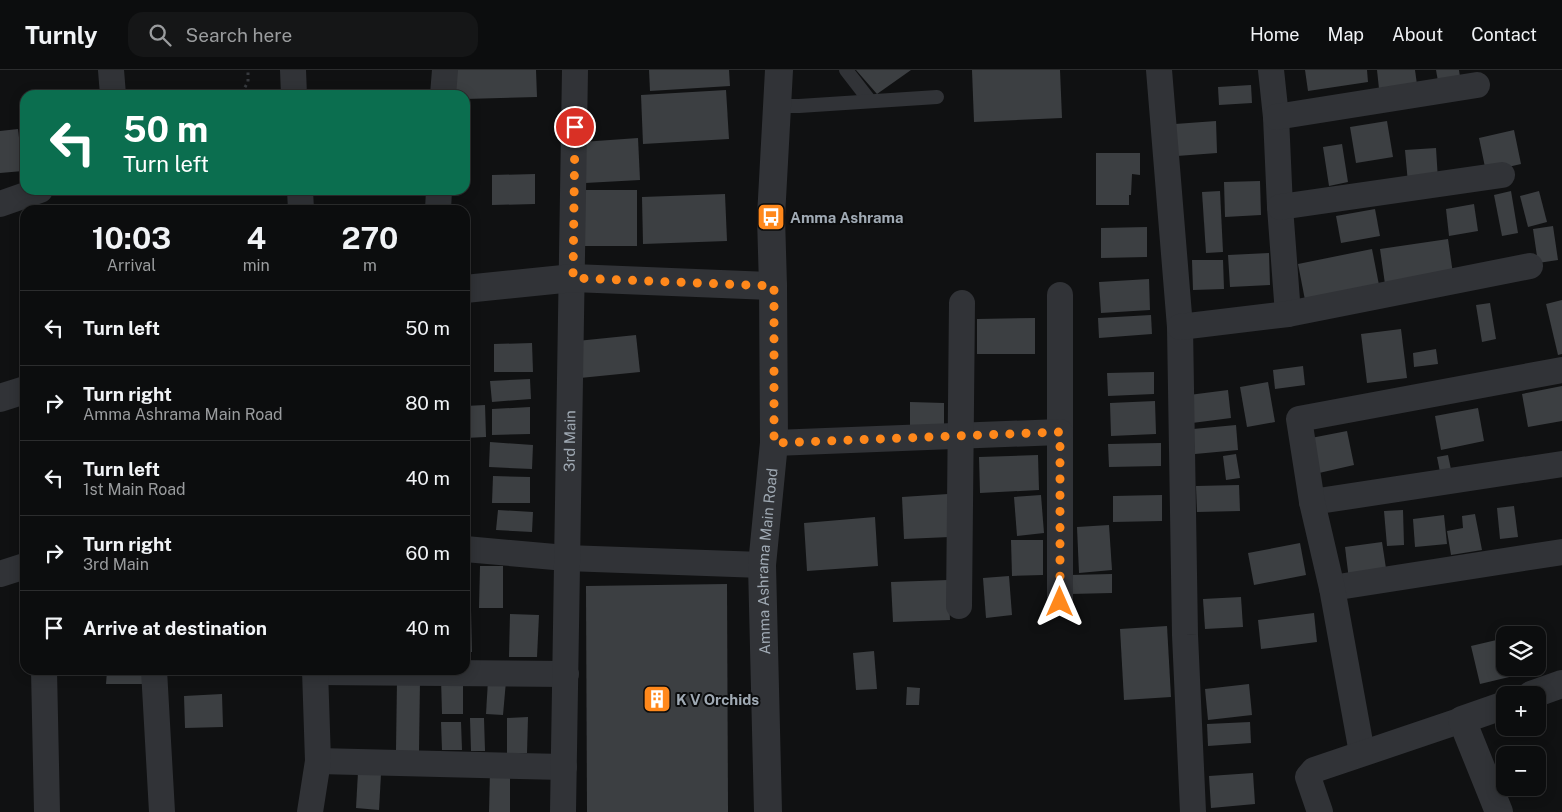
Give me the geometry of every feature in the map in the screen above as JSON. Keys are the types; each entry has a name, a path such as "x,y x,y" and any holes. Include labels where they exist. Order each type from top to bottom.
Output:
{"street":[{"path":"111,70 113,90"},
{"path":"293,70 294,90"},
{"path":"444,90 445,70"},
{"name":"3rd Main","path":"563,812 575,70"},
{"name":"Amma Ashrama Main Road","path":"768,812 762,564 774,443 774,286 771,217 779,70"},
{"path":"1159,70 1180,327 1185,635 1193,812"},
{"path":"1271,70 1276,117 1288,314"},
{"path":"1276,117 1477,85"},
{"path":"1280,207 1502,175"},
{"path":"0,204 26,195"},
{"path":"1180,327 1288,314 1530,266"},
{"path":"470,288 573,278 774,286"},
{"path":"1060,295 1060,602"},
{"path":"959,606 962,304"},
{"path":"1362,753 1332,588 1312,502 1299,419 1562,370"},
{"path":"0,398 20,392"},
{"path":"774,443 1060,432"},
{"path":"1312,502 1562,464"},
{"path":"470,549 566,558 762,564"},
{"path":"1332,588 1562,552"},
{"path":"0,574 20,568"},
{"path":"470,673 566,674"},
{"path":"44,675 47,812"},
{"path":"154,675 162,812"},
{"path":"310,812 318,761 315,675"},
{"path":"1546,690 1562,684"},
{"path":"1320,812 1308,778 1314,770 1496,708"},
{"path":"1462,720 1499,812"},
{"path":"318,761 564,767"}],"lane":[{"path":"846,70 870,101"},
{"path":"777,106 937,97"}],"path":[{"path":"243,90 248,82 248,70"}],"building":[{"path":"450,70 536,70 537,97 470,99 470,90 450,90"},
{"path":"649,70 729,70 730,86 650,91"},
{"path":"856,70 911,70 877,94"},
{"path":"972,70 1060,70 1062,118 974,122"},
{"path":"1305,70 1367,70 1368,82 1308,91"},
{"path":"1377,70 1415,70 1418,92 1380,98"},
{"path":"1436,70 1459,70 1461,83 1439,87"},
{"path":"1251,85 1252,103 1219,105 1218,87"},
{"path":"726,90 729,139 643,144 641,95"},
{"path":"1216,121 1217,153 1177,156 1175,124"},
{"path":"1387,121 1393,157 1356,163 1350,127"},
{"path":"18,129 20,171 0,173 0,131"},
{"path":"1514,130 1521,164 1486,172 1479,138"},
{"path":"638,138 640,180 585,183 582,142"},
{"path":"1342,144 1348,182 1329,186 1323,147"},
{"path":"1436,148 1438,180 1408,183 1405,150"},
{"path":"1096,153 1140,153 1140,175 1132,174 1129,205 1096,205"},
{"path":"535,174 535,204 492,205 492,175"},
{"path":"1260,181 1261,215 1225,217 1224,182"},
{"path":"579,190 637,190 637,246 578,246"},
{"path":"1220,191 1223,252 1206,253 1202,192"},
{"path":"1511,191 1518,233 1502,236 1494,195"},
{"path":"1539,191 1547,222 1528,227 1520,196"},
{"path":"725,194 727,241 643,244 642,197"},
{"path":"1474,204 1478,231 1449,236 1446,209"},
{"path":"1375,209 1380,236 1341,243 1336,216"},
{"path":"1553,226 1558,260 1538,263 1533,229"},
{"path":"1147,227 1147,257 1101,258 1101,228"},
{"path":"1448,239 1454,281 1386,291 1380,249"},
{"path":"1372,249 1379,285 1305,300 1298,264"},
{"path":"1269,253 1270,285 1230,287 1228,255"},
{"path":"1192,260 1223,260 1224,289 1193,290"},
{"path":"1149,279 1150,310 1101,313 1099,282"},
{"path":"1562,300 1562,354 1558,355 1546,304"},
{"path":"1490,303 1496,339 1482,342 1476,305"},
{"path":"1151,315 1152,334 1099,338 1098,318"},
{"path":"1035,318 1035,354 977,354 977,319"},
{"path":"1401,329 1407,378 1367,383 1361,334"},
{"path":"636,335 640,372 580,378 577,341"},
{"path":"532,343 533,372 494,372 494,344"},
{"path":"1436,349 1438,364 1414,367 1413,353"},
{"path":"1303,366 1305,385 1275,389 1273,370"},
{"path":"1154,372 1154,394 1108,396 1107,373"},
{"path":"530,379 531,399 492,402 490,381"},
{"path":"1268,382 1275,422 1247,427 1240,387"},
{"path":"1562,386 1562,421 1528,427 1522,394"},
{"path":"1228,390 1231,418 1192,423 1189,395"},
{"path":"1155,401 1156,434 1111,436 1110,403"},
{"path":"910,402 944,403 944,431 910,431"},
{"path":"485,405 486,437 470,438 470,406"},
{"path":"530,407 530,434 492,435 492,409"},
{"path":"1478,408 1484,441 1441,450 1435,416"},
{"path":"1236,425 1238,450 1195,454 1193,429"},
{"path":"1347,431 1354,465 1319,473 1311,438"},
{"path":"490,442 533,445 532,469 489,467"},
{"path":"1161,443 1161,466 1109,467 1108,444"},
{"path":"1236,454 1240,478 1226,480 1223,456"},
{"path":"1038,455 1039,490 980,493 979,457"},
{"path":"1448,455 1453,479 1442,482 1437,457"},
{"path":"493,476 530,477 530,503 492,503"},
{"path":"1239,485 1240,511 1197,512 1196,486"},
{"path":"948,494 950,537 904,539 902,497"},
{"path":"1041,495 1044,533 1017,536 1014,497"},
{"path":"1162,495 1162,521 1113,522 1113,496"},
{"path":"1514,506 1518,537 1500,539 1497,508"},
{"path":"498,510 533,512 532,532 496,530"},
{"path":"1403,510 1404,545 1387,546 1384,511"},
{"path":"1475,514 1482,550 1451,555 1447,531 1463,528 1462,516"},
{"path":"1444,515 1447,544 1415,547 1413,519"},
{"path":"875,517 878,566 807,571 804,523"},
{"path":"1109,525 1112,570 1079,573 1077,527"},
{"path":"1011,540 1043,540 1043,575 1012,576"},
{"path":"1382,542 1387,575 1349,580 1345,547"},
{"path":"1300,543 1306,575 1254,585 1248,553"},
{"path":"480,566 503,566 503,608 479,608"},
{"path":"1112,574 1112,593 1070,594 1070,575"},
{"path":"1009,576 1012,615 986,618 983,578"},
{"path":"948,580 950,620 893,622 891,582"},
{"name":"K V Orchids","path":"727,584 728,812 587,812 586,586"},
{"path":"1241,597 1243,627 1205,629 1203,599"},
{"path":"470,610 471,610 472,652 470,652"},
{"path":"1314,613 1317,642 1261,649 1258,620"},
{"path":"510,614 539,615 537,657 509,657"},
{"path":"1167,626 1171,697 1124,700 1120,629"},
{"path":"1496,640 1496,676 1513,676 1480,684 1471,646"},
{"path":"874,651 877,689 856,690 853,653"},
{"path":"107,675 147,675 148,684 106,684"},
{"path":"441,678 463,678 463,714 442,714"},
{"path":"397,680 420,680 419,751 396,751"},
{"path":"488,680 506,681 503,715 486,714"},
{"path":"1249,684 1252,715 1208,720 1205,689"},
{"path":"907,687 920,688 919,705 906,705"},
{"path":"222,694 223,727 185,728 184,696"},
{"path":"528,717 527,753 507,753 507,718"},
{"path":"470,718 484,718 485,751 471,751"},
{"path":"441,722 461,722 462,750 442,750"},
{"path":"1250,722 1251,743 1208,746 1207,724"},
{"path":"490,771 510,771 510,812 489,812"},
{"path":"358,772 381,774 379,810 356,808"},
{"path":"1253,773 1255,804 1211,808 1209,776"}],"place":[{"name":"Amma Ashrama","path":"771,217"},
{"name":"K V Orchids","path":"657,699"}],"route":[{"path":"575,127 573,278 774,286 774,443 1060,432 1060,602"}]}
